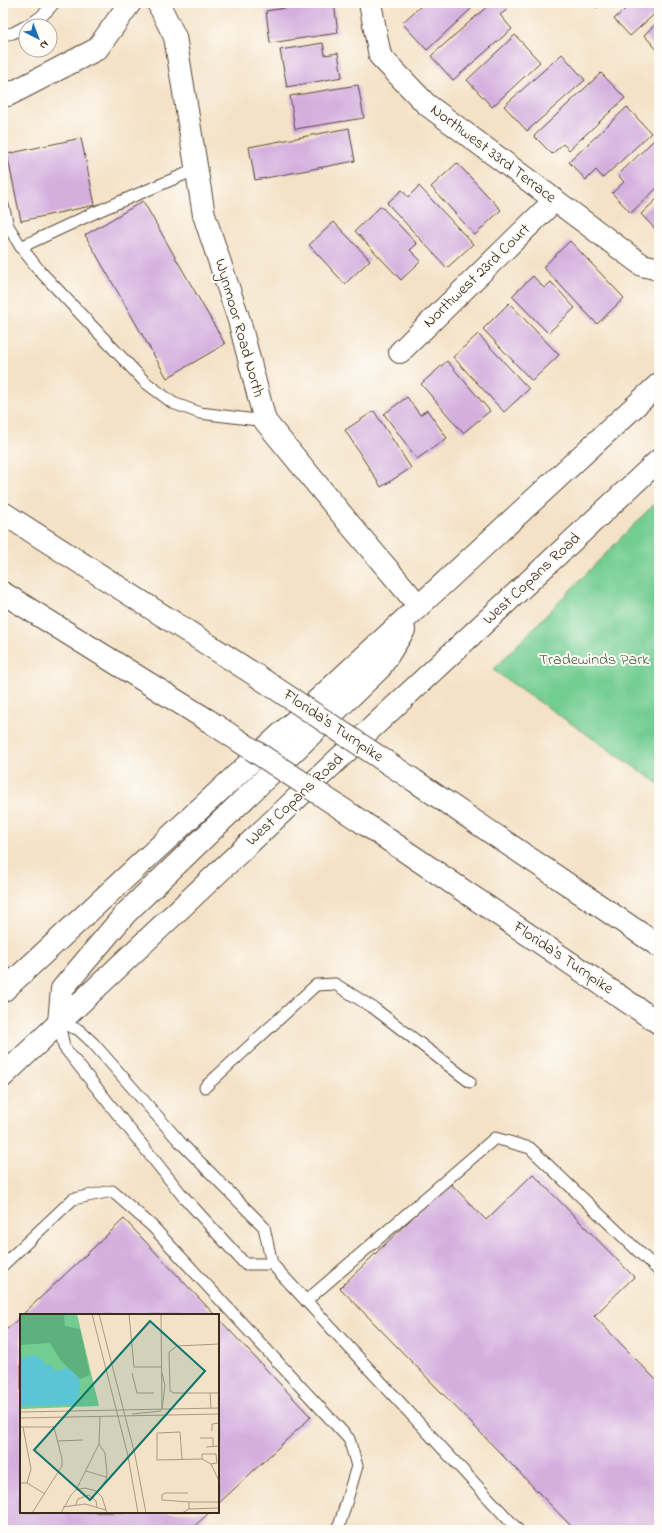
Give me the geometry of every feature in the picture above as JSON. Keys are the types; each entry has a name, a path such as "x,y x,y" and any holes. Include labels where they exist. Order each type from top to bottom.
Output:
{"main road":[{"path":"3,95 8,95 97,49 130,3"},
{"name":"Wynmoor Road North","path":"158,3 175,37 204,215 239,320 265,422 419,606"},
{"name":"Northwest 33rd Terrace","path":"370,3 380,56 426,104 642,265 659,269"},
{"name":"Northwest 23rd Court","path":"400,352 555,200"},
{"path":"3,991 659,384"},
{"name":"West Copans Road","path":"3,1076 339,758 659,460"},
{"name":"Florida's Turnpike","path":"3,513 257,676 659,946"},
{"name":"Florida's Turnpike","path":"3,593 209,721 362,822 659,1023"},
{"path":"60,1022 62,989 126,913 380,668 419,606"}],"lane":[{"path":"38,18 54,3"},
{"path":"3,35 18,30"},
{"path":"20,247 96,212 196,169"},
{"path":"3,205 8,226 20,247 38,270 145,382 173,404 200,413 265,422"},
{"path":"205,1087 316,985 335,984 375,1009 470,1082"},
{"path":"60,1022 64,1047 182,1195 245,1264 272,1264"},
{"path":"60,1022 79,1030 93,1043 180,1142 264,1227 272,1264 518,1530"},
{"path":"306,1301 495,1138 530,1148 659,1271"},
{"path":"3,1265 74,1199 112,1191 152,1226 349,1439 358,1466 338,1530"}],"green space":[{"name":"Tradewinds Park","path":"659,500 659,784 493,670"}],"building":[{"path":"318,3 334,3 338,33 270,43 266,11"},
{"path":"424,3 467,3 472,8 427,50 402,23"},
{"path":"491,3 503,3 508,9 500,15 512,29 453,80 431,56"},
{"path":"593,3 602,3 597,8"},
{"path":"626,3 659,3 659,10 630,36 614,19 629,6"},
{"path":"659,21 659,52 644,35"},
{"path":"515,35 540,62 492,107 467,80"},
{"path":"323,43 325,55 338,53 342,77 287,87 280,50"},
{"path":"562,54 585,80 527,131 504,106"},
{"path":"601,73 625,98 569,150 563,144 552,154 534,136"},
{"path":"358,85 364,118 295,129 290,96"},
{"path":"627,107 651,133 603,178 596,170 586,180 569,162"},
{"path":"349,128 355,161 255,180 249,147"},
{"path":"81,138 95,205 21,221 7,154"},
{"path":"654,140 659,145 659,186 631,213 612,193 624,182 618,175"},
{"path":"457,163 501,210 475,235 431,187"},
{"path":"419,186 473,244 447,268 387,203 402,190 408,197"},
{"path":"659,197 659,230 657,231 641,214"},
{"path":"143,201 225,344 167,378 85,235"},
{"path":"381,206 417,244 410,250 421,261 401,280 355,231"},
{"path":"334,222 370,260 345,284 309,245"},
{"path":"570,241 624,298 597,324 543,267"},
{"path":"533,276 544,288 551,282 575,308 548,333 512,296"},
{"path":"509,303 559,355 532,381 483,329"},
{"path":"478,334 529,389 504,412 453,357"},
{"path":"447,361 490,411 463,433 421,384"},
{"path":"407,397 420,415 427,410 447,438 417,459 384,414"},
{"path":"374,411 411,468 381,487 345,430"},
{"path":"533,1174 634,1277 594,1316 659,1383 659,1530 575,1530 340,1288 449,1182 486,1220"},
{"path":"124,1219 214,1314 23,1314"},
{"path":"20,1317 20,1513 209,1513 190,1530 3,1530 3,1333"},
{"path":"219,1319 311,1417 219,1503"}]}
